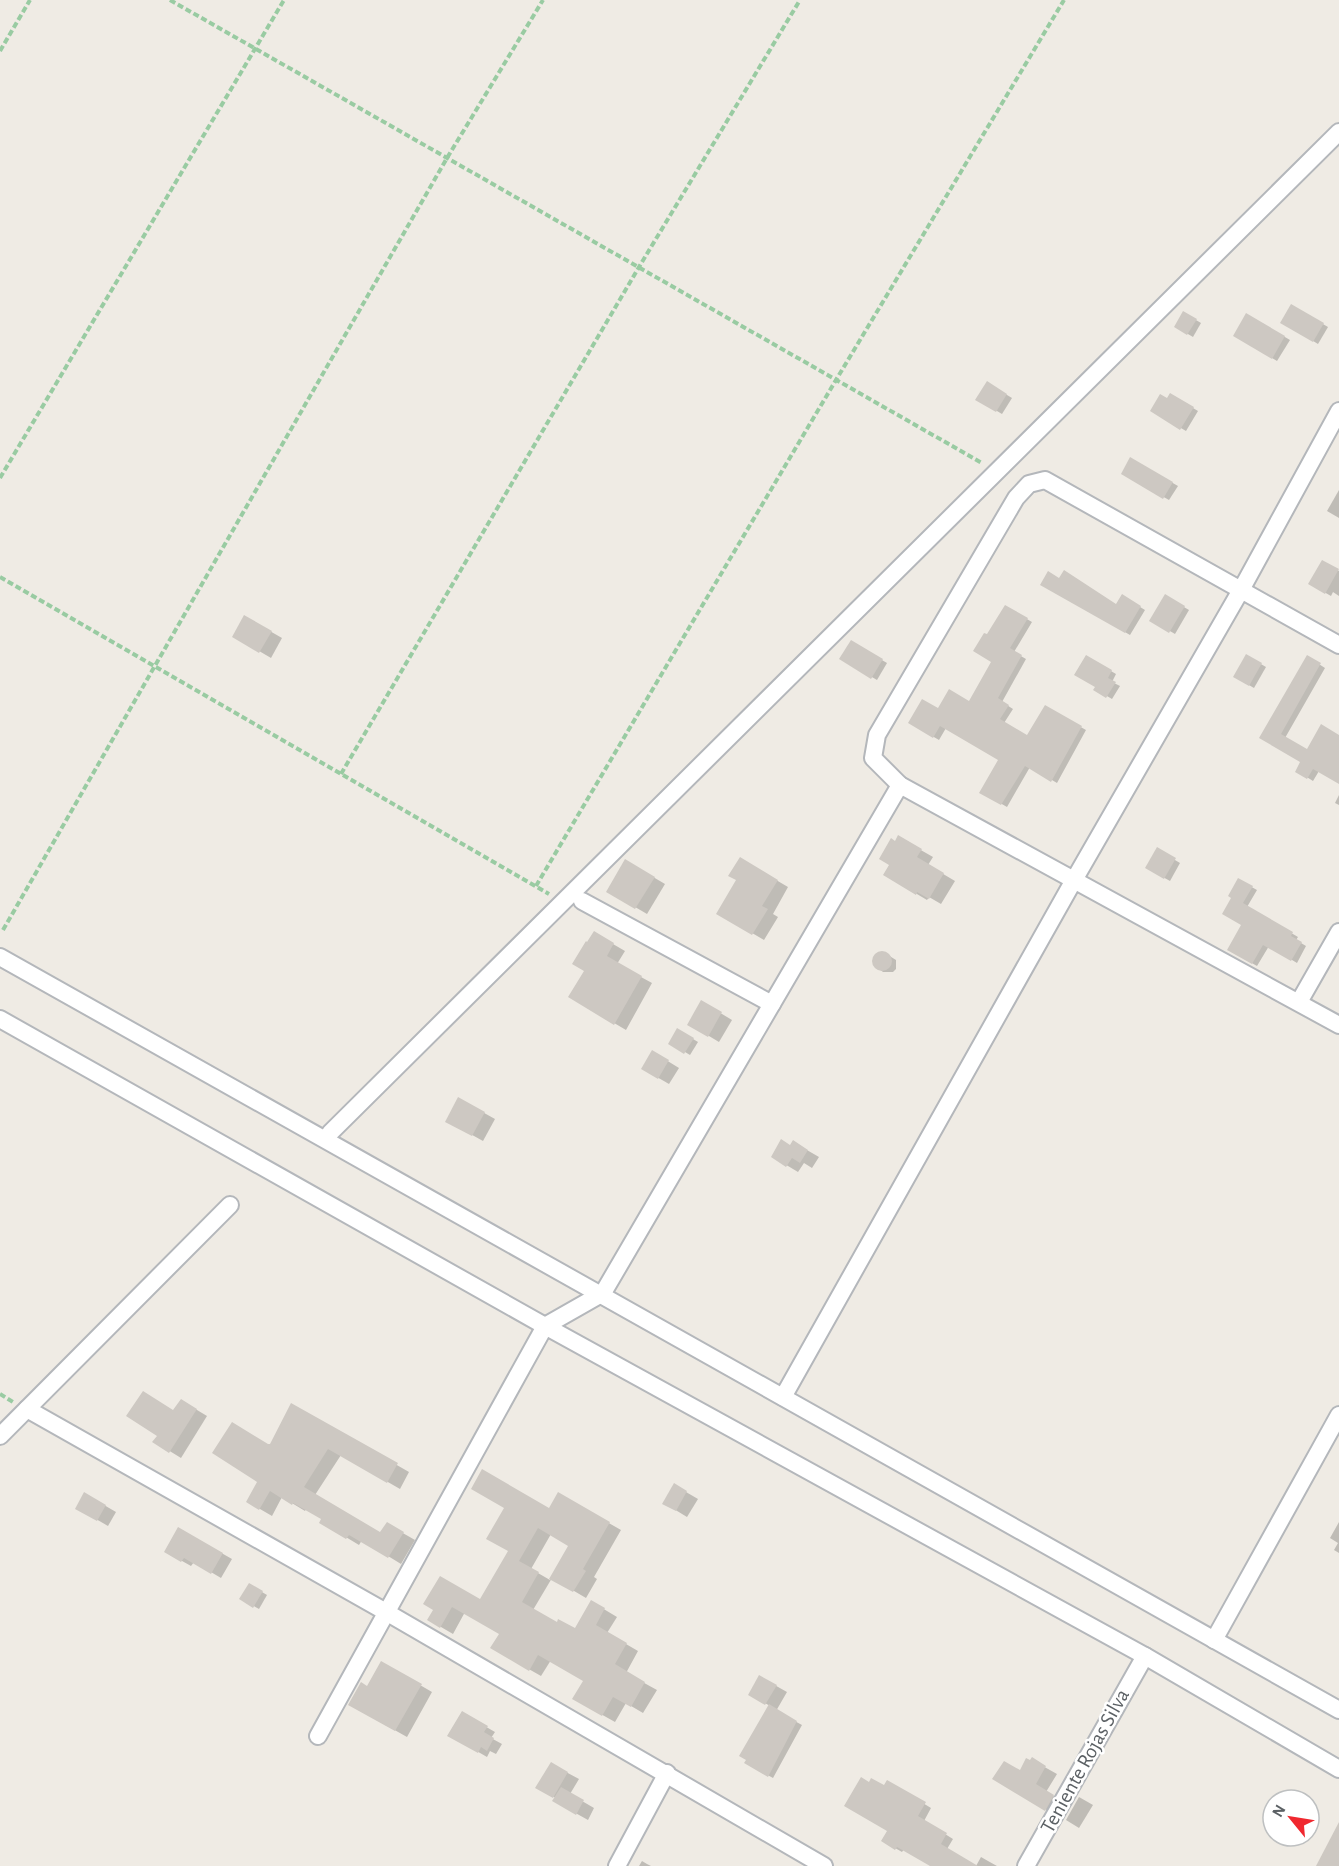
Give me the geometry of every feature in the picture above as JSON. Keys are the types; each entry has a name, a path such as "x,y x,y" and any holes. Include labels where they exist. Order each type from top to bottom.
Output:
{"street":[{"path":"330,1133 1339,132"},
{"path":"783,1397 1074,880 1241,590 1339,411"},
{"path":"1339,645 1045,480 1029,484 1016,498 877,735 873,758 900,784 1339,1025"},
{"path":"318,1736 545,1326 603,1293 900,784"},
{"path":"582,901 772,1004"},
{"path":"1299,1002 1339,932"},
{"path":"0,957 1339,1710"},
{"path":"0,1019 545,1326 1145,1656 1339,1769"},
{"path":"0,1436 230,1205"},
{"path":"27,1409 667,1773 824,1866"},
{"path":"1214,1640 1339,1415"},
{"name":"Teniente Rojas Silva","path":"1026,1866 1145,1656"},
{"path":"616,1866 667,1773"}],"path":[{"path":"0,51 30,0"},
{"path":"170,0 997,472"},
{"path":"0,478 284,0"},
{"path":"3,930 447,158 543,0"},
{"path":"341,774 639,267 800,0"},
{"path":"536,886 1064,0"},
{"path":"0,577 563,902"}],"building":[{"path":"1291,304 1324,323 1313,342 1280,323"},
{"path":"1183,311 1197,319 1187,335 1174,327"},
{"path":"1246,313 1285,336 1272,359 1233,336"},
{"path":"987,381 1007,394 996,412 975,400"},
{"path":"1170,393 1194,407 1180,430 1150,411 1160,394 1167,398"},
{"path":"1130,457 1173,482 1163,499 1121,474"},
{"path":"1322,560 1339,569 1325,594 1308,584"},
{"path":"1064,570 1116,604 1122,594 1141,606 1125,633 1040,585 1048,571 1059,578"},
{"path":"1165,594 1185,606 1169,633 1149,621"},
{"path":"1005,605 1028,618 1010,648 1022,655 998,698 1009,705 1000,719 1027,735 1045,705 1082,726 1051,782 1025,766 1001,805 979,793 998,760 940,726 933,738 908,723 922,699 938,708 949,689 969,701 991,662 973,651"},
{"path":"244,615 272,631 259,653 232,637"},
{"path":"851,640 883,659 871,679 839,659"},
{"path":"1246,654 1262,663 1249,686 1233,677"},
{"path":"1086,655 1112,670 1108,678 1116,682 1106,698 1093,690 1095,687 1074,675"},
{"path":"1307,655 1321,663 1281,734 1307,749 1321,724 1339,735 1339,784 1313,769 1307,779 1295,772 1300,762 1259,738"},
{"path":"898,835 922,849 917,857 944,873 929,899 917,892 916,895 883,875 889,865 879,859 891,838 895,841"},
{"path":"1157,847 1176,858 1164,879 1145,868"},
{"path":"740,857 778,880 762,906 768,909 752,935 716,914 736,880 728,876"},
{"path":"625,859 655,877 635,909 606,892"},
{"path":"1238,878 1253,886 1243,903 1293,932 1291,936 1302,942 1291,961 1263,945 1252,964 1227,950 1241,925 1222,914 1231,898 1228,896"},
{"path":"594,931 614,943 607,956 642,976 614,1025 568,997 584,971 572,964"},
{"path":"878,951 886,951 892,957 892,965 886,971 878,971 872,965 872,957"},
{"path":"701,1000 722,1012 708,1037 687,1025"},
{"path":"677,1028 694,1038 684,1054 668,1044"},
{"path":"652,1050 669,1060 658,1079 641,1069"},
{"path":"458,1097 485,1112 472,1136 445,1122"},
{"path":"781,1139 790,1145 793,1140 808,1150 800,1163 792,1158 786,1167 771,1157"},
{"path":"143,1391 173,1410 181,1399 197,1409 169,1453 152,1442 157,1436 126,1416"},
{"path":"291,1403 398,1463 387,1483 328,1449 304,1487 380,1532 387,1522 404,1532 388,1558 349,1535 346,1539 319,1523 321,1519 270,1491 259,1510 246,1502 257,1482 212,1453 232,1422 270,1444"},
{"path":"482,1469 549,1508 558,1492 610,1522 583,1569 586,1571 573,1592 549,1579 568,1546 538,1528 519,1561 539,1572 522,1602 557,1622 558,1619 575,1628 591,1600 605,1608 596,1625 627,1643 615,1664 645,1682 631,1707 613,1697 602,1716 572,1699 583,1681 538,1655 529,1671 490,1648 499,1634 452,1607 440,1628 427,1620 433,1610 423,1604 440,1576 480,1599 508,1551 486,1539 504,1508 471,1489"},
{"path":"674,1483 687,1491 676,1511 662,1504"},
{"path":"84,1492 106,1505 97,1521 75,1509"},
{"path":"178,1527 223,1553 211,1574 184,1558 181,1562 164,1552"},
{"path":"249,1583 263,1591 253,1608 239,1599"},
{"path":"381,1661 422,1684 395,1731 348,1705 361,1682 367,1686"},
{"path":"759,1675 777,1685 765,1705 748,1695"},
{"path":"769,1704 797,1721 768,1777 744,1763 746,1760 739,1756"},
{"path":"462,1711 488,1726 484,1732 494,1738 487,1751 481,1747 478,1753 447,1736"},
{"path":"1032,1757 1046,1766 1036,1784 1054,1795 1045,1811 992,1779 1004,1761 1020,1770 1026,1758 1030,1760"},
{"path":"551,1762 568,1772 553,1798 535,1788"},
{"path":"861,1777 869,1782 871,1778 884,1785 887,1780 926,1802 918,1816 947,1833 941,1844 978,1866 930,1866 897,1847 895,1850 881,1841 887,1831 844,1806"},
{"path":"561,1787 584,1800 576,1815 552,1801"},
{"path":"1339,1822 1339,1866 1316,1866"}]}
